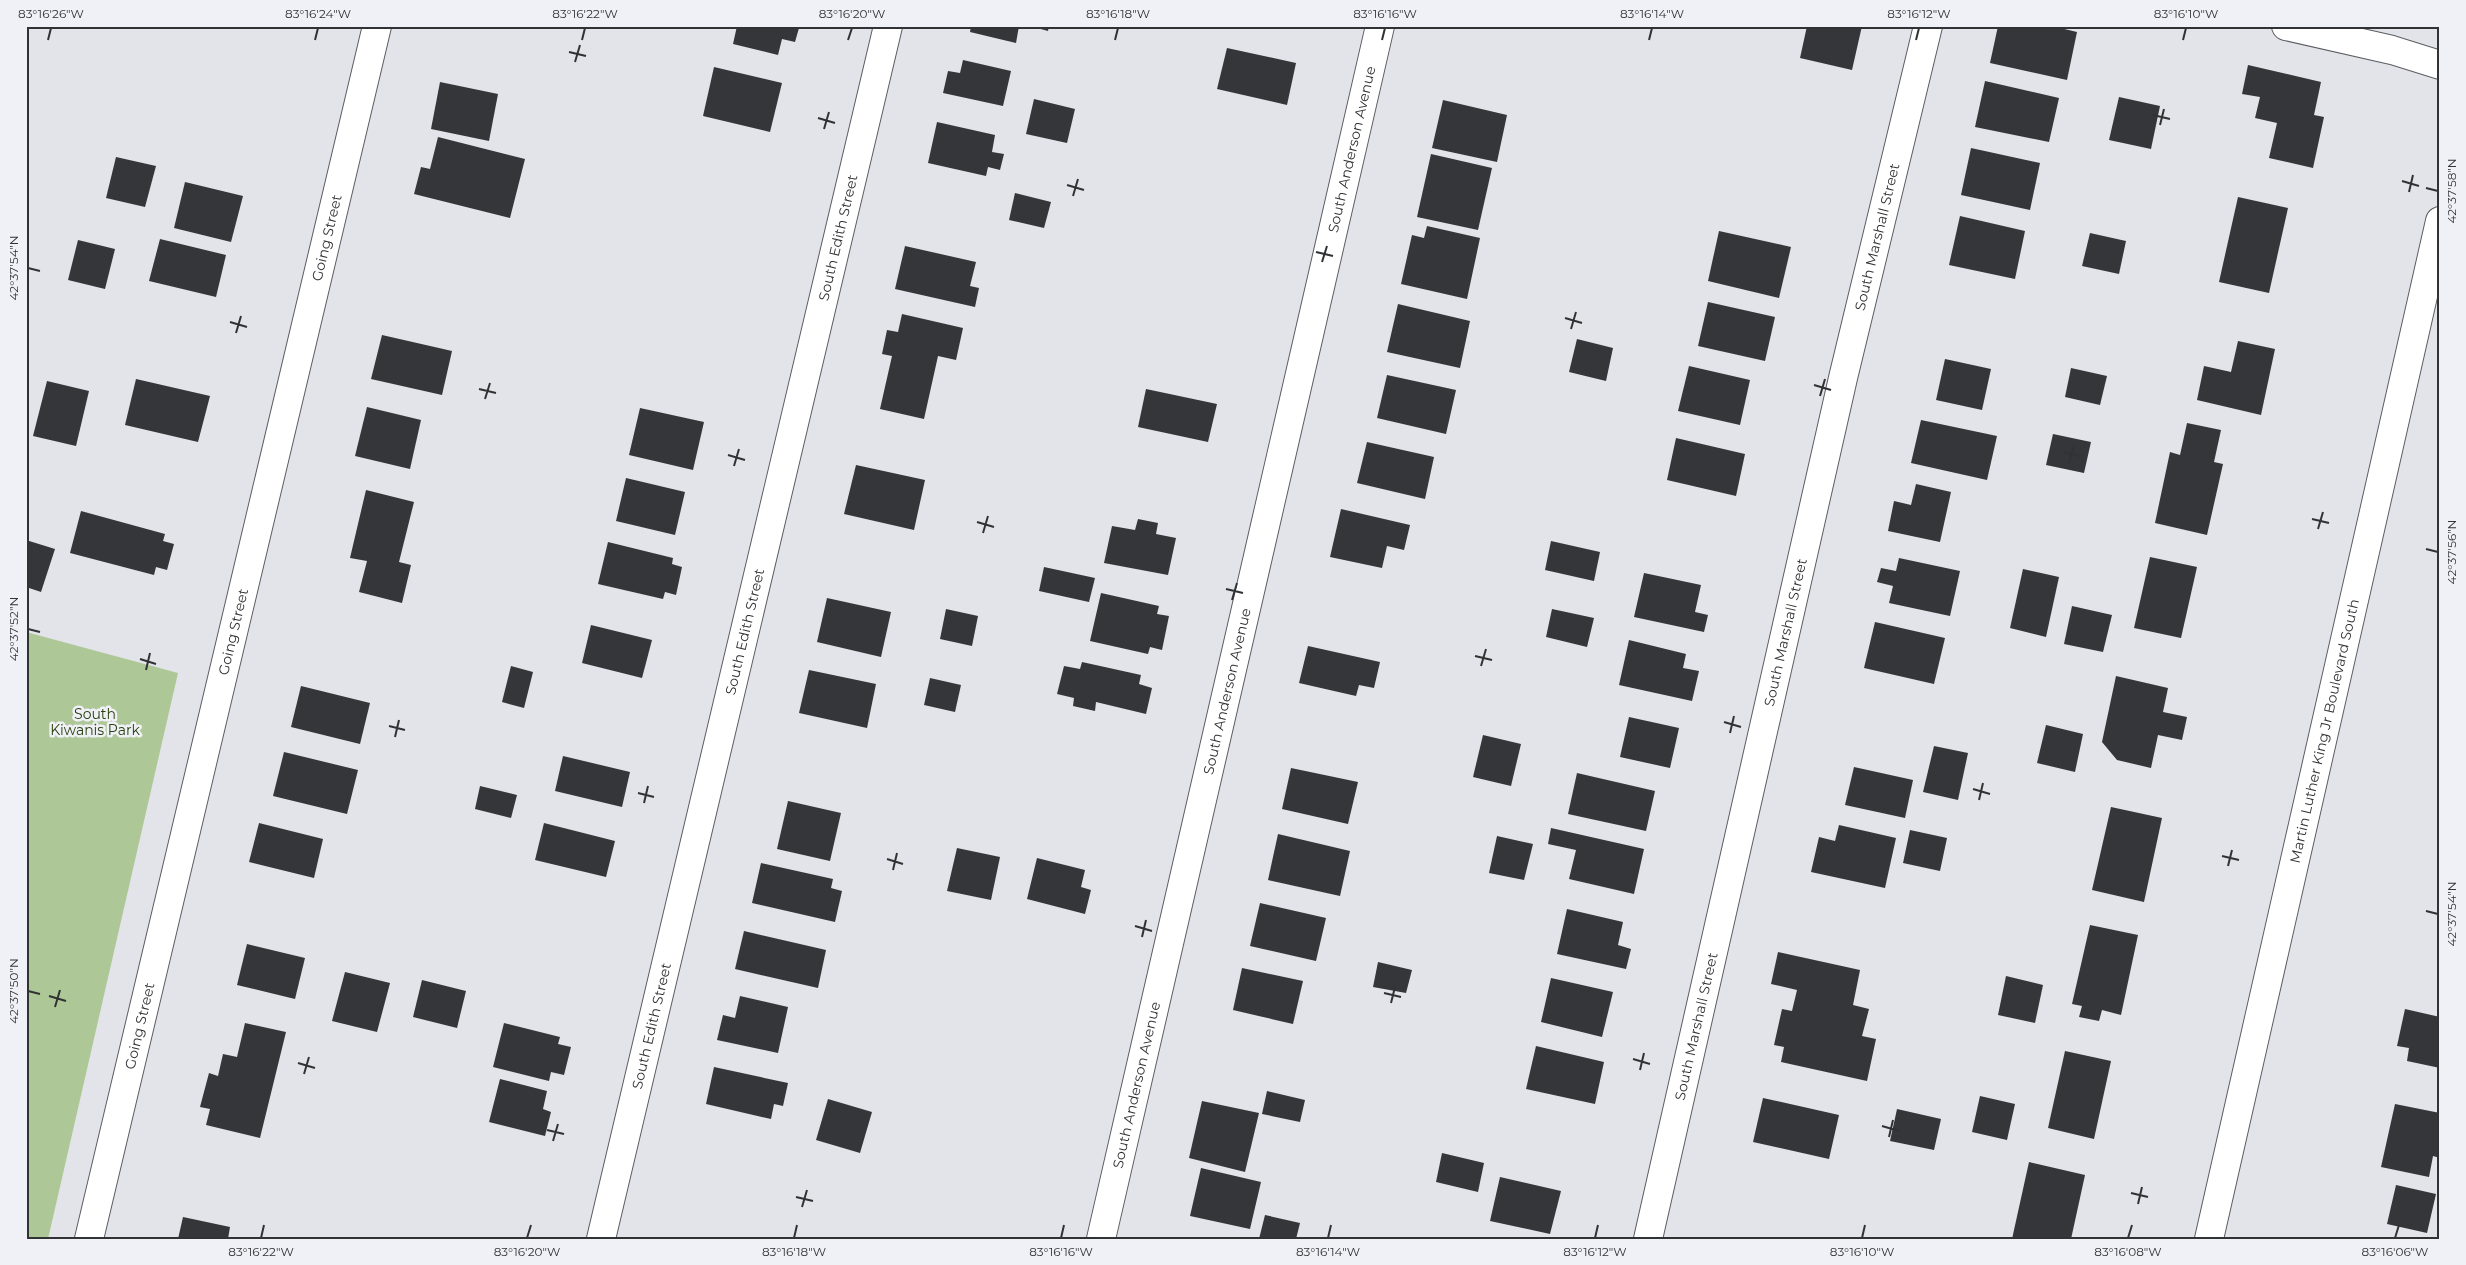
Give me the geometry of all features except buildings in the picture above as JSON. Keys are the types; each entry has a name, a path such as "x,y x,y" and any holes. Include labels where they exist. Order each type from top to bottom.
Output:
{"street":[{"name":"Going Street","path":"89,1239 377,26"},
{"name":"South Edith Street","path":"601,1239 888,26"},
{"name":"South Anderson Avenue","path":"1101,1239 1380,26"},
{"name":"South Marshall Street","path":"1648,1239 1844,378 1928,26"},
{"path":"2286,26 2392,50 2440,65"},
{"name":"Martin Luther King Jr Boulevard South","path":"2209,1239 2440,221"}],"green space":[{"name":"South Kiwanis Park","path":"26,632 178,673 48,1239 26,1239"}]}
